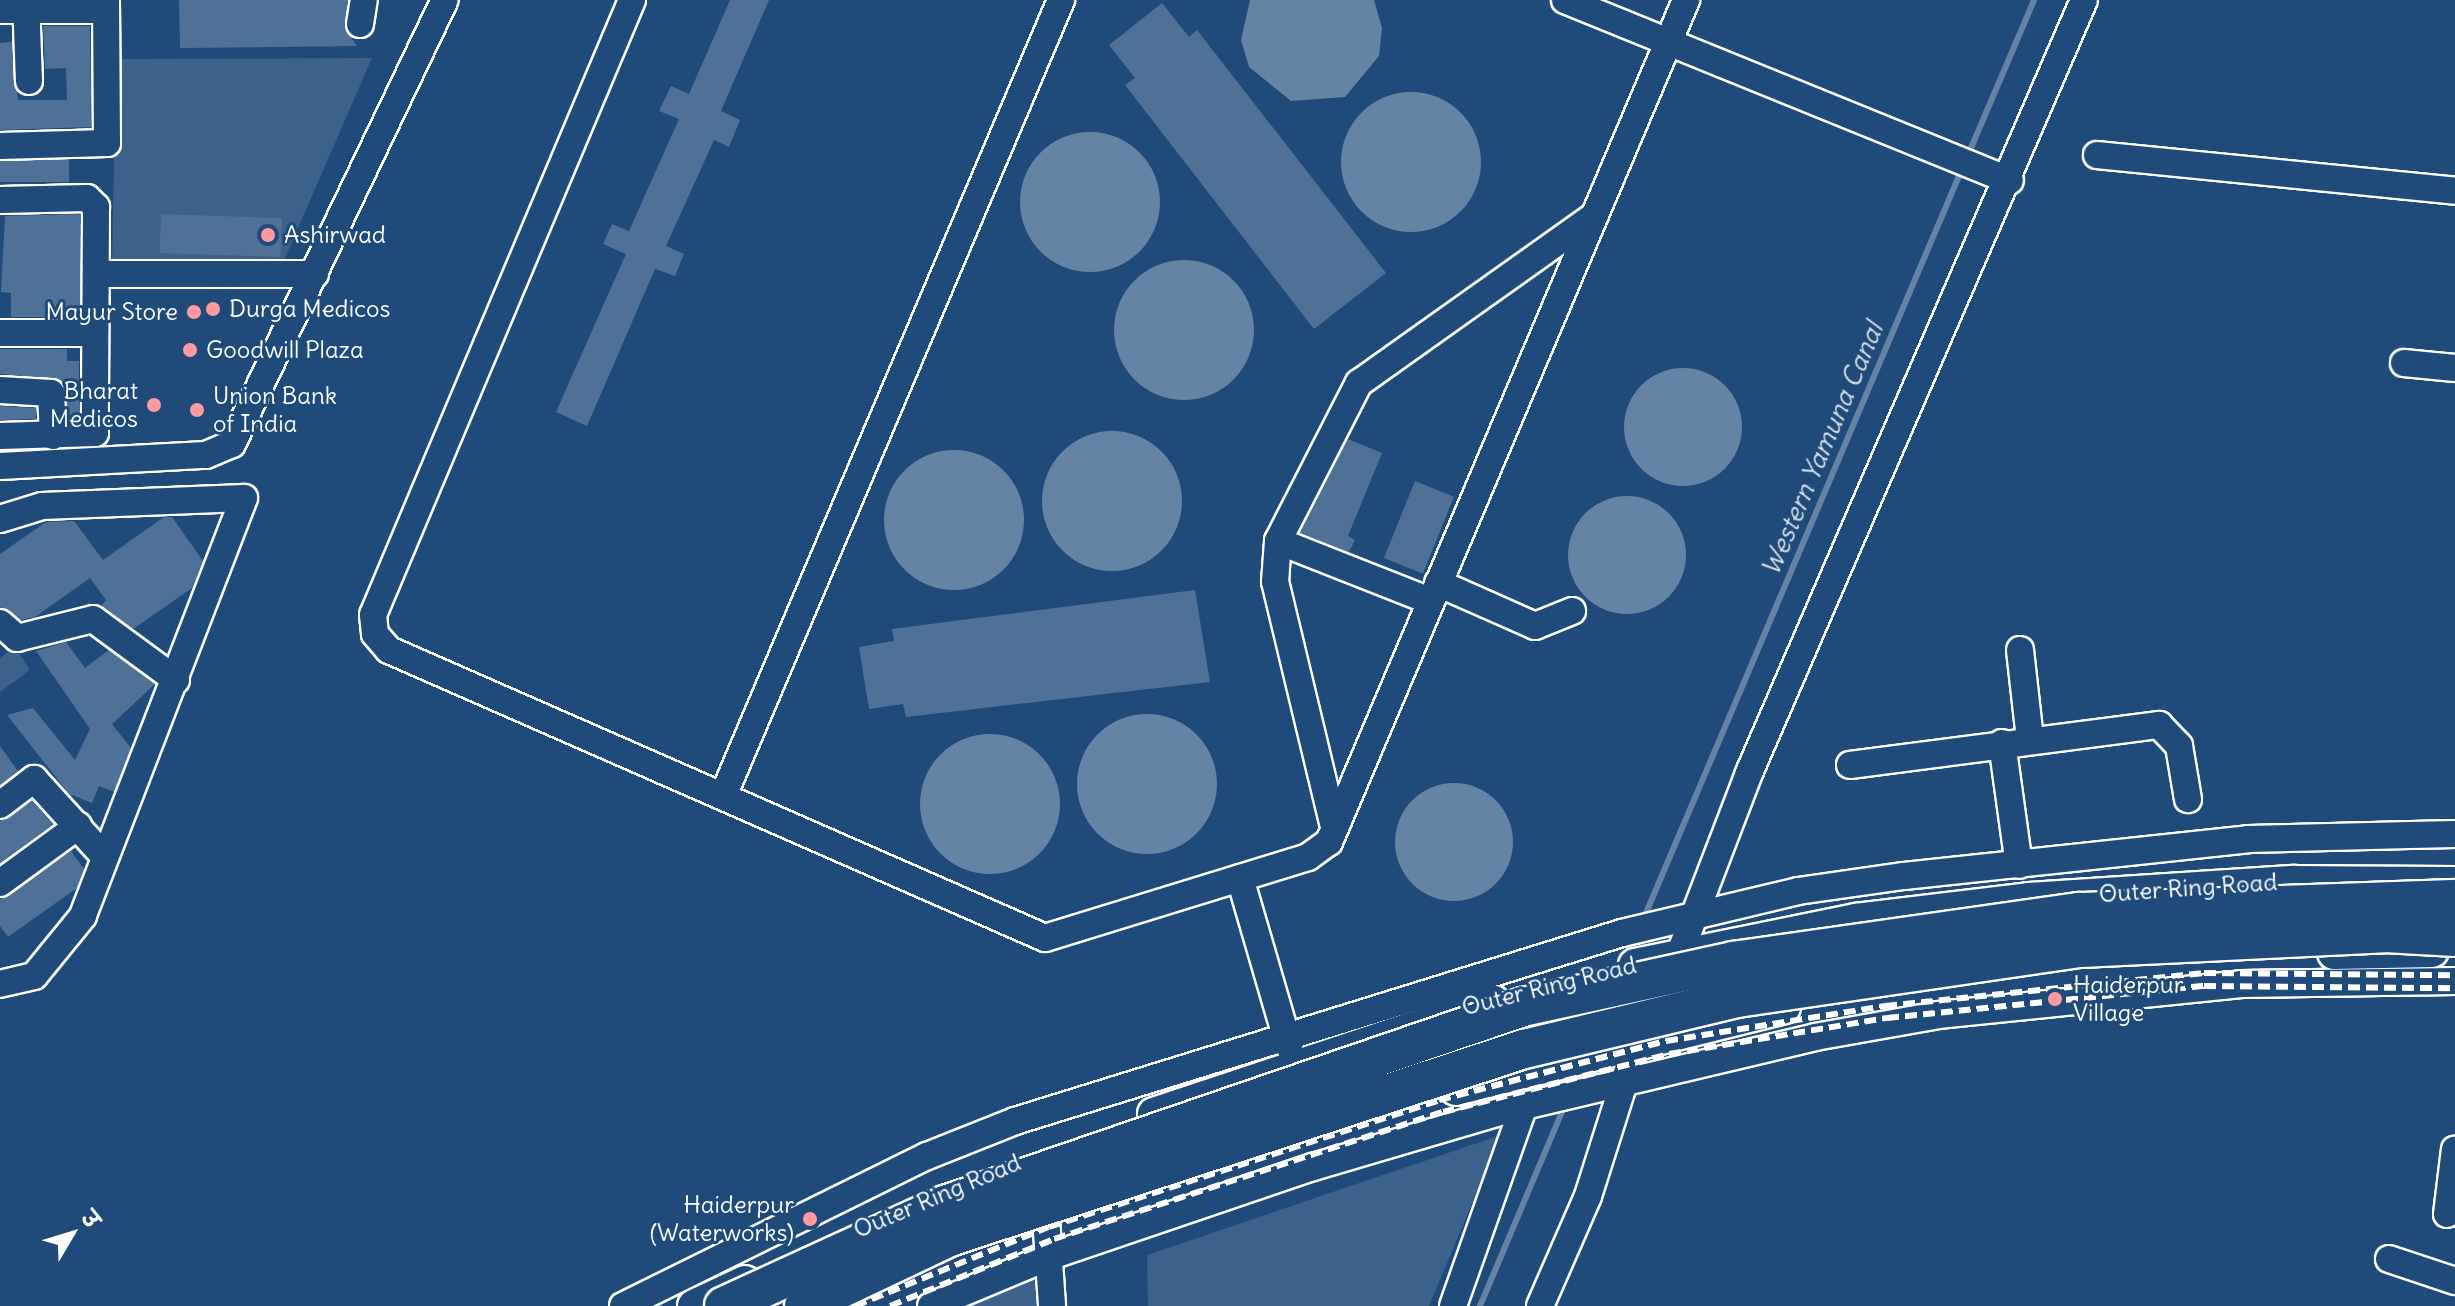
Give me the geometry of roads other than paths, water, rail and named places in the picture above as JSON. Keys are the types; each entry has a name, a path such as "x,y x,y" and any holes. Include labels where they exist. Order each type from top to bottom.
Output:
{"highway":[{"name":"Outer Ring Road","path":"724,1306 945,1205 1523,1007 1734,961 2079,912 2455,899"},
{"name":"Outer Ring Road","path":"804,1306 949,1237 1524,1049 1737,998 2081,948 2385,933 2455,937"}],"main road":[{"name":"Outer Ring Road","path":"694,1306 944,1188 1440,1014 1680,953 1856,920 2175,889 2455,883"},
{"path":"2175,889 2180,957"},
{"path":"827,1306 1046,1217 1411,1101 1791,1005 1976,973 2180,957 2455,951"}],"street":[{"path":"0,466 206,455 232,444 445,0"},
{"path":"632,0 373,615 375,634 389,650 1045,938 1320,852 1334,827 1686,0"},
{"path":"723,796 1061,0"},
{"path":"1565,0 2010,181"},
{"path":"1680,953 1692,915 1829,585 2010,181 2084,0"},
{"path":"26,5 29,81"},
{"path":"0,10 26,5 106,5 107,143 0,146"},
{"path":"2097,155 2455,191"},
{"path":"0,200 93,200 96,274 95,433 0,436"},
{"path":"1334,827 1275,582 1278,541 1359,383 1594,216"},
{"path":"96,274 315,274"},
{"path":"0,333 95,333"},
{"path":"2404,363 2455,368"},
{"path":"0,390 51,393 53,436"},
{"path":"0,519 42,506 244,498 83,916 52,961 5,976"},
{"path":"1278,541 1535,626 1572,611"},
{"path":"0,623 17,638 93,619 176,680"},
{"path":"2020,650 2030,739"},
{"path":"1850,765 2030,739 2159,725 2179,746 2188,799"},
{"path":"2002,743 2019,865"},
{"path":"0,805 34,779 105,857"},
{"path":"0,883 78,826"},
{"path":"623,1306 927,1156 1285,1033 1692,915 1798,891 2019,865 2345,831 2455,834"},
{"path":"1240,878 1295,1065"},
{"path":"931,1306 1048,1257 1524,1106 1938,1015 2241,984 2455,981"},
{"path":"1540,1306 1588,1196 1636,1044"},
{"path":"1453,1306 1524,1106"},
{"path":"2447,1214 2455,1149"},
{"path":"1046,1217 1052,1306"},
{"path":"2389,1259 2455,1281"}],"waterway":[{"name":"Western Yamuna Canal","path":"1968,155 2034,0"},
{"name":"Western Yamuna Canal","path":"1646,913 1962,169"},
{"name":"Western Yamuna Canal","path":"1480,1306 1565,1105"}],"railway":[{"path":"855,1306 1049,1227 1439,1100 1666,1041 1885,1006 2204,973 2455,975"},
{"path":"890,1306 1054,1239 1443,1112 1669,1054 1887,1018 2204,986 2455,988"}],"place":[{"name":"Ashirwad","path":"268,235"},
{"name":"Durga Medicos","path":"213,309"},
{"name":"Mayur Store","path":"194,312"},
{"name":"Goodwill Plaza","path":"190,350"},
{"name":"Bharat Medicos","path":"154,405"},
{"name":"Union Bank of India","path":"197,410"},
{"name":"Haiderpur Village","path":"2055,999"},
{"name":"Haiderpur (Waterworks)","path":"810,1219"}]}
